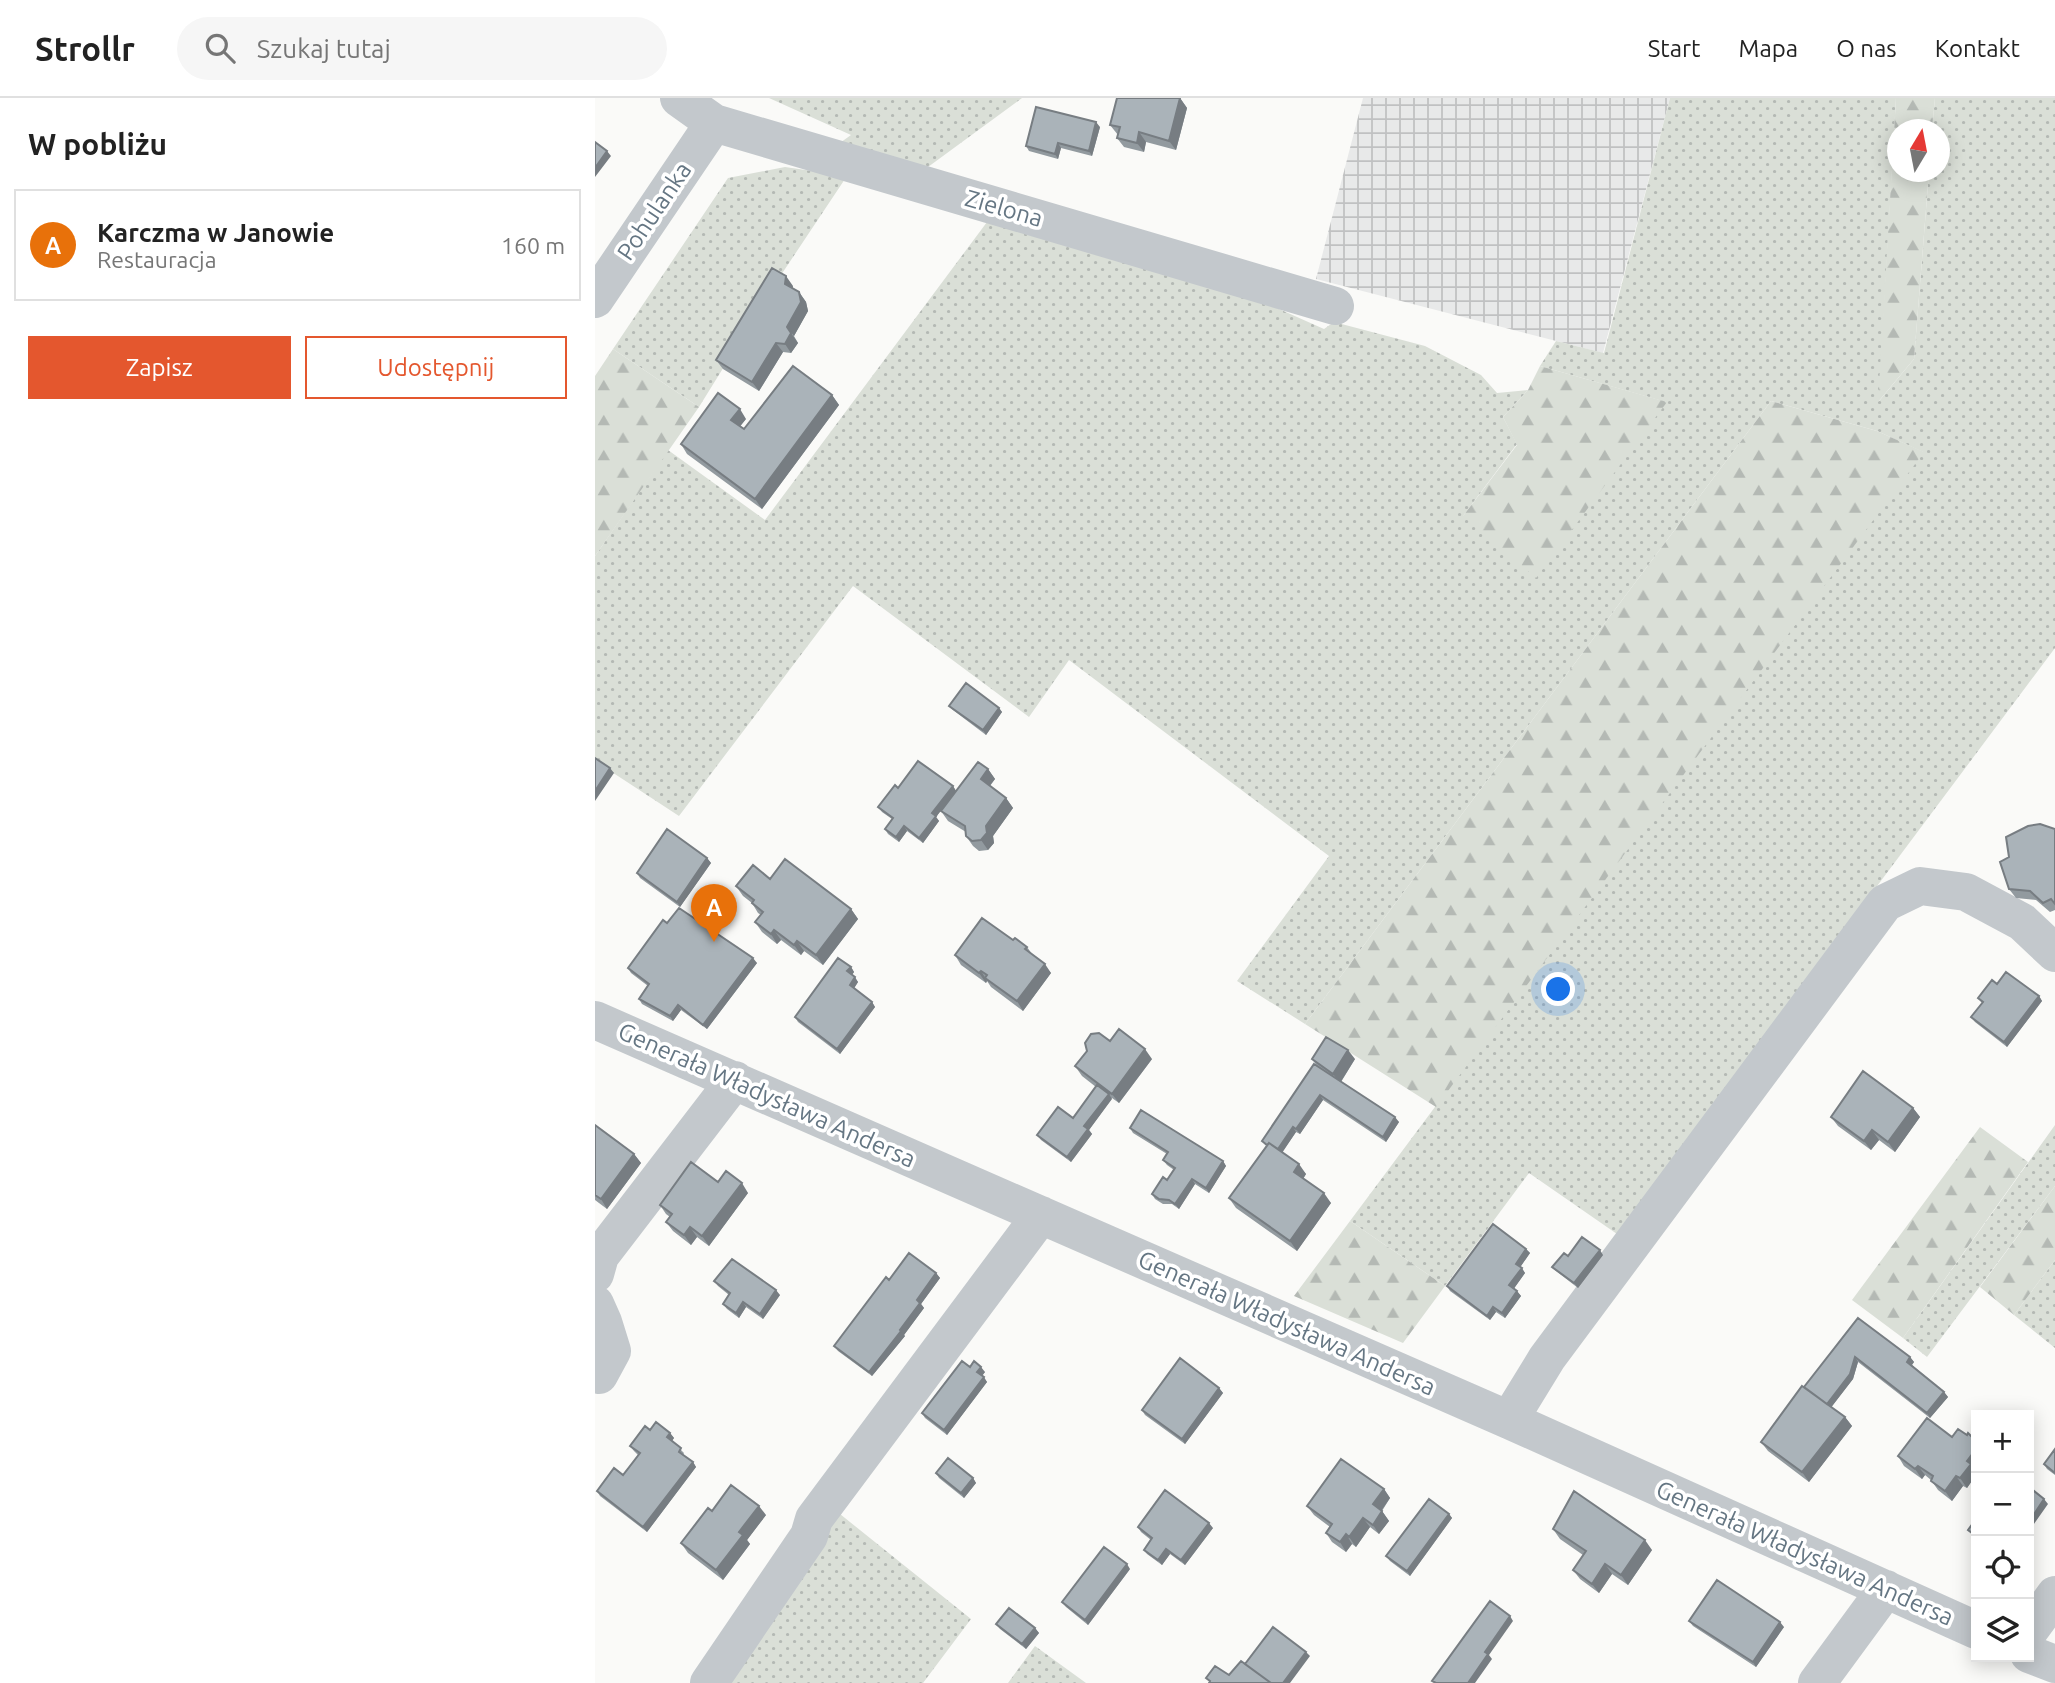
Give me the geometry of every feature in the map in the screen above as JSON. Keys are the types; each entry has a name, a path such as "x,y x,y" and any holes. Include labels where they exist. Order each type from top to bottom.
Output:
{"street":[{"name":"Zielona","path":"679,98 714,123 1335,306"},
{"name":"Pohulanka","path":"595,299 714,123"},
{"path":"1509,1420 1547,1358 1885,904 1920,887 1966,892 2022,922 2055,953"},
{"name":"Generała Władysława Andersa","path":"595,1020 1509,1420 1971,1628"},
{"path":"595,1274 600,1256 736,1080"},
{"path":"709,1683 809,1536 814,1519 1041,1215"},
{"path":"595,1304 612,1351 599,1375"},
{"path":"1817,1683 1886,1589"},
{"path":"2034,1624 2055,1595"},
{"path":"2034,1656 2055,1664"}],"shaded area":[{"path":"1363,98 1670,98 1603,353 1316,279"}],"green space":[{"path":"769,98 1022,98 928,167 837,145 851,135"},
{"path":"1670,98 1896,98 1895,119 1887,119 1887,182 1891,182 1879,401 1914,359 1928,182 1950,182 1950,119 1933,119 1935,98 2055,98 2055,648 1617,1234 1529,1173 1445,1286 1350,1221 1923,452 1877,431 1771,401 1305,1024 1237,981 1329,856 1069,660 1029,717 853,586 679,816 595,761 595,556 668,450 765,520 990,218 1234,289 1324,329 1334,322 1425,346 1481,375 1497,393 1528,390 1503,417 1517,444 1463,516 1666,402 1540,366 1556,341 1604,353"},
{"path":"1896,98 1935,98 1933,119 1895,119"},
{"path":"785,167 847,176 779,278 699,407 613,349 728,178"},
{"path":"1891,182 1928,182 1914,359 1878,402"},
{"path":"613,349 699,407 595,556 595,376"},
{"path":"1540,366 1667,402 1536,578 1463,516 1517,445 1503,417 1528,390"},
{"path":"1771,401 1877,431 1924,452 1436,1107 1305,1024"},
{"path":"2055,1125 2055,1186 1927,1357 1903,1338"},
{"path":"1980,1127 2028,1162 1903,1338 1852,1300"},
{"path":"2055,1186 2055,1260 2014,1315 1980,1287"},
{"path":"1350,1221 1445,1286 1403,1343 1294,1296"},
{"path":"2055,1260 2055,1348 2014,1315"},
{"path":"835,1510 971,1619 923,1683 718,1683"},
{"path":"1035,1646 1086,1683 1008,1683"}],"building":[{"path":"1117,98 1180,98 1169,141 1139,132 1137,143 1117,138 1120,127 1110,125"},
{"path":"1036,107 1096,122 1089,151 1058,143 1055,154 1026,146"},
{"path":"595,142 607,151 595,168"},
{"path":"772,268 786,276 785,284 799,292 801,302 787,327 791,333 785,344 776,343 752,382 716,360"},
{"path":"793,366 832,395 755,499 681,444 718,393 740,409 731,420 744,429"},
{"path":"966,683 999,708 983,730 949,706"},
{"path":"595,758 610,768 595,791"},
{"path":"918,761 953,786 932,813 936,816 919,838 904,826 896,837 885,829 893,818 878,807 895,785 898,788"},
{"path":"978,762 988,769 981,779 1006,798 986,826 987,833 981,840 972,841 966,836 965,826 941,811"},
{"path":"2040,824 2055,829 2055,904 2051,899 2043,903 2030,891 2009,889 2000,862 2009,857 2006,837 2028,826"},
{"path":"667,829 707,858 677,902 637,873"},
{"path":"785,859 851,909 816,955 797,941 794,945 774,930 771,934 755,922 763,912 752,903 754,900 736,886 753,865 770,879"},
{"path":"679,908 753,958 703,1025 678,1005 670,1016 639,999 649,984 628,968 663,920 667,923"},
{"path":"982,918 1013,940 1015,938 1045,964 1017,1001 985,978 987,975 981,971 979,973 955,955"},
{"path":"838,958 851,967 847,971 855,977 850,985 872,1002 837,1049 795,1017"},
{"path":"2006,972 2039,996 2004,1042 1971,1017 1983,1002 1978,998 1992,980 1997,984"},
{"path":"1119,1029 1145,1049 1112,1094 1075,1066 1087,1051 1085,1043 1091,1034 1099,1033 1110,1041"},
{"path":"1326,1037 1348,1050 1333,1074 1312,1059"},
{"path":"1314,1064 1395,1117 1383,1137 1320,1095 1278,1149 1262,1141"},
{"path":"1863,1071 1913,1108 1888,1142 1872,1130 1864,1141 1831,1117"},
{"path":"1097,1085 1109,1094 1084,1126 1088,1129 1067,1157 1037,1135 1058,1107 1073,1118"},
{"path":"1141,1110 1223,1161 1206,1188 1192,1179 1175,1204 1152,1194 1163,1177 1167,1180 1175,1168 1163,1160 1168,1152 1130,1128"},
{"path":"595,1125 634,1154 601,1199 595,1195"},
{"path":"1269,1143 1299,1164 1294,1172 1324,1193 1290,1241 1229,1198"},
{"path":"691,1162 718,1182 726,1171 742,1183 702,1236 690,1227 684,1235 666,1222 672,1214 660,1205"},
{"path":"1493,1224 1526,1249 1516,1264 1522,1268 1509,1285 1517,1291 1502,1313 1493,1307 1487,1316 1447,1286"},
{"path":"1582,1237 1600,1250 1574,1283 1552,1267 1564,1253 1568,1256"},
{"path":"909,1253 936,1273 917,1300 920,1303 869,1372 834,1346 886,1277 889,1280"},
{"path":"732,1259 776,1290 760,1314 743,1302 736,1313 723,1304 730,1293 714,1281"},
{"path":"1858,1318 1910,1357 1907,1362 1944,1392 1927,1413 1855,1357 1850,1374 1827,1404 1804,1387"},
{"path":"1180,1358 1219,1388 1182,1439 1142,1410"},
{"path":"962,1361 970,1367 974,1361 981,1367 977,1372 984,1377 944,1430 922,1413"},
{"path":"1802,1386 1845,1417 1802,1472 1761,1442"},
{"path":"1927,1418 1952,1437 1958,1429 1971,1436 1971,1456 1967,1461 1971,1464 1960,1478 1956,1476 1945,1491 1931,1481 1933,1476 1918,1466 1915,1469 1898,1456"},
{"path":"656,1422 670,1433 667,1437 681,1448 679,1452 693,1462 643,1527 597,1491 614,1468 623,1475 640,1453 630,1446 645,1426 650,1430"},
{"path":"2055,1449 2055,1473 2044,1464"},
{"path":"948,1458 973,1478 961,1493 936,1473"},
{"path":"1341,1459 1384,1489 1373,1504 1382,1511 1373,1525 1363,1518 1349,1537 1346,1534 1340,1542 1326,1533 1332,1524 1307,1506"},
{"path":"731,1485 759,1506 739,1532 743,1535 716,1570 681,1543 708,1508 712,1511"},
{"path":"1165,1490 1209,1523 1181,1560 1166,1549 1158,1560 1144,1550 1152,1538 1138,1527"},
{"path":"1574,1491 1645,1540 1621,1575 1605,1564 1592,1584 1573,1570 1586,1551 1553,1529"},
{"path":"2034,1491 2044,1499 2034,1514"},
{"path":"1429,1499 1449,1514 1407,1571 1386,1556"},
{"path":"1104,1547 1127,1564 1085,1620 1062,1602"},
{"path":"1717,1580 1780,1622 1753,1662 1689,1621"},
{"path":"1490,1601 1510,1616 1468,1683 1432,1681"},
{"path":"1009,1608 1035,1628 1022,1644 996,1624"},
{"path":"1273,1627 1306,1652 1283,1683 1271,1683 1245,1664"},
{"path":"1241,1661 1271,1683 1209,1683 1206,1678 1215,1666 1229,1675"}],"place":[{"name":"Karczma w Janowie","path":"714,942"}]}
